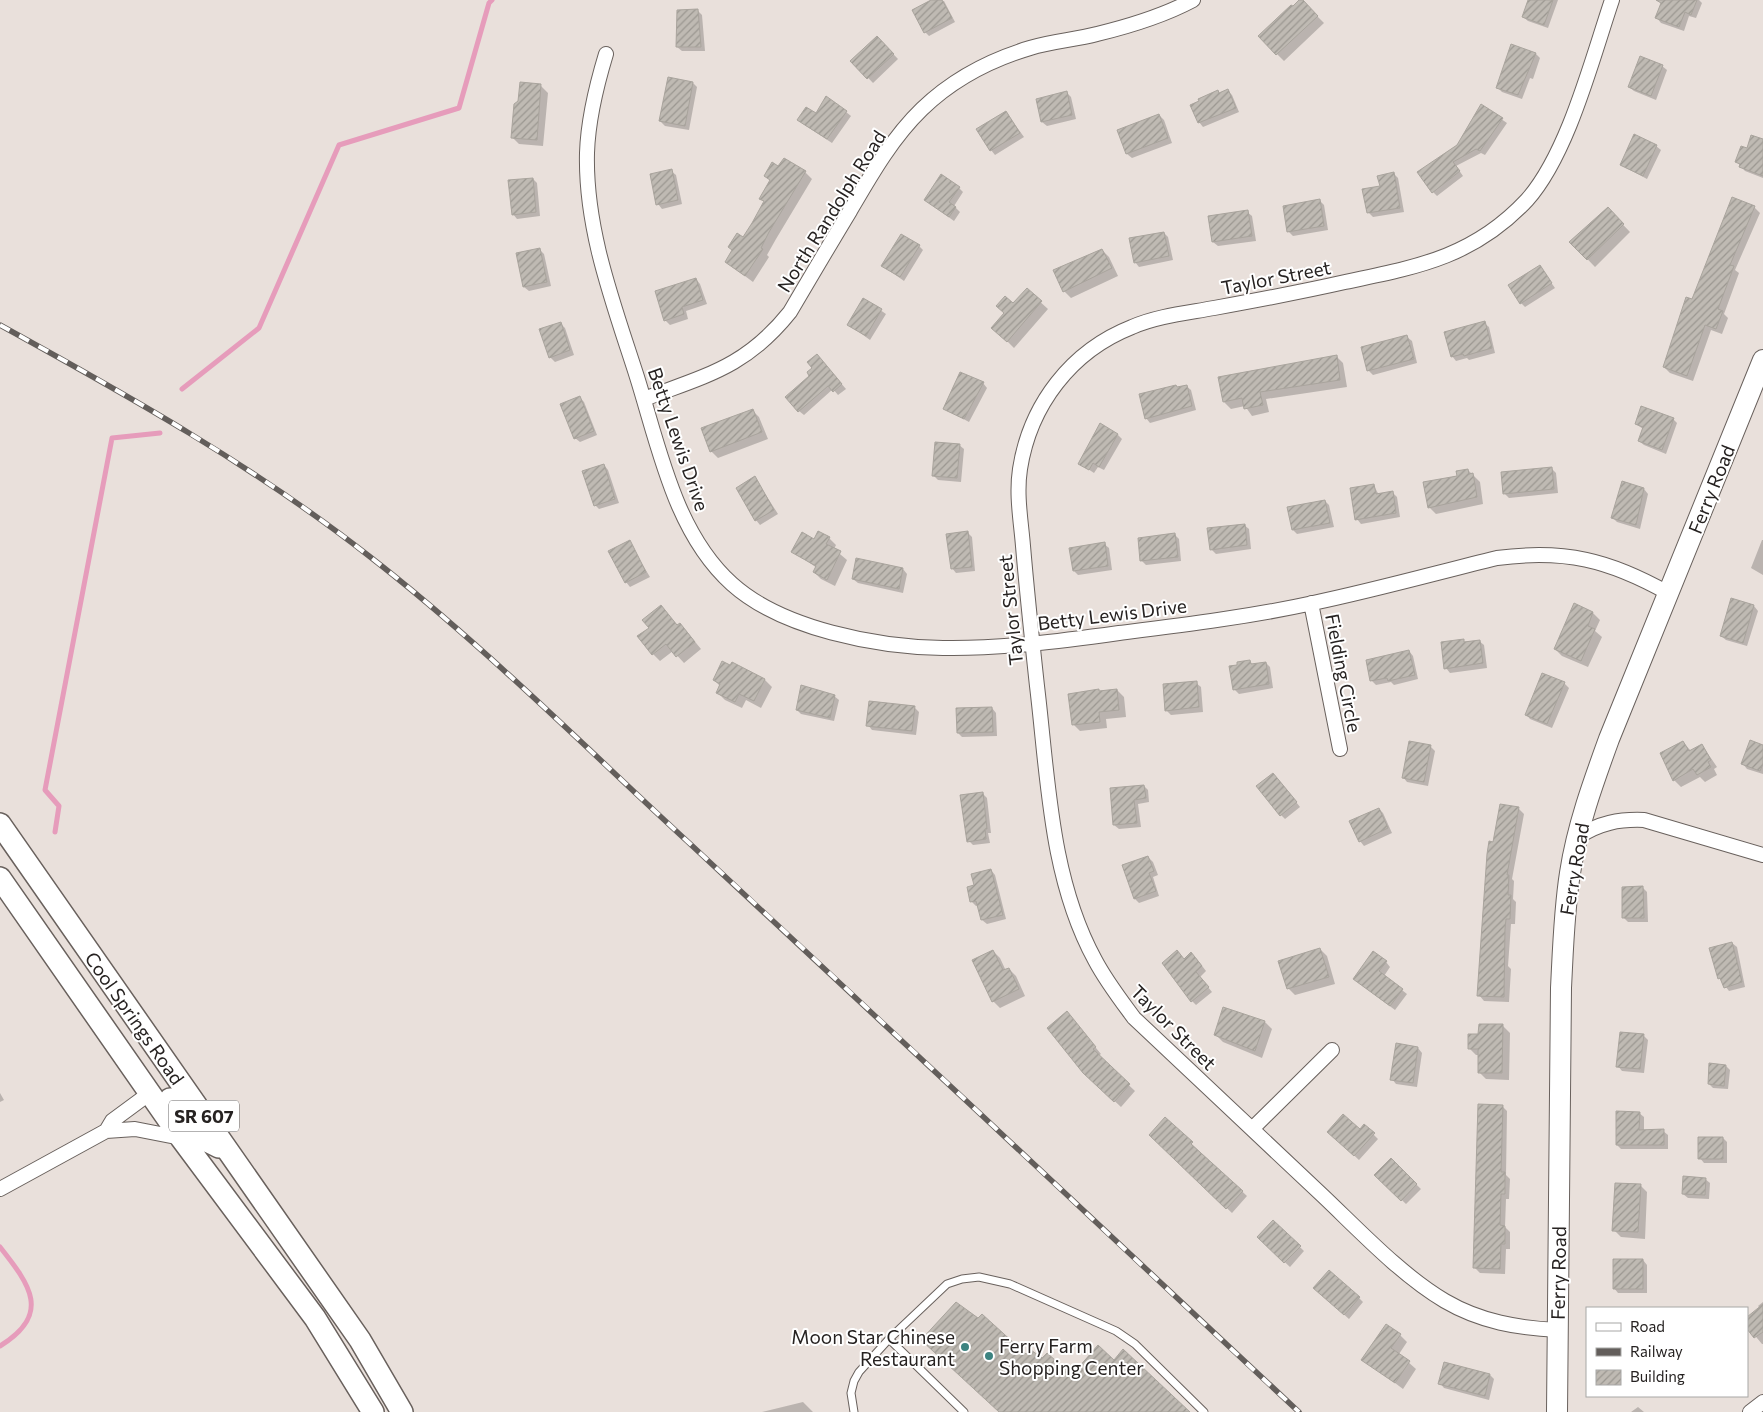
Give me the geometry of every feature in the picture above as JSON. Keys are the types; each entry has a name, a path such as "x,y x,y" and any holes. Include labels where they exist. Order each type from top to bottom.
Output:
{"main road":[{"name":"Ferry Road","path":"1557,1412 1562,962 1570,872 1594,780 1609,740 1763,360"},
{"name":"Cool Springs Road","path":"0,824 360,1340 402,1412"},
{"name":"Cool Springs Road","path":"0,878 181,1138 315,1318 374,1412"},
{"path":"150,1094 156,1092 167,1095 201,1138 230,1154"}],"street":[{"name":"North Randolph Road","path":"644,399 728,366 750,353 774,332 790,312 873,171 896,139 922,109 946,88 973,71 1032,47 1097,34 1142,22 1174,10 1193,0"},
{"name":"Taylor Street","path":"1558,1330 1500,1324 1471,1314 1445,1301 1366,1236 1134,1018 1114,992 1094,958 1068,891 1056,840 1032,642 1019,499 1020,473 1028,435 1042,405 1073,364 1110,337 1152,320 1420,266 1454,253 1480,239 1504,222 1529,197 1550,163 1580,98 1612,0"},
{"name":"Betty Lewis Drive","path":"606,54 590,116 587,178 592,220 612,298 673,490 689,526 711,562 732,584 748,597 771,609 800,621 871,641 944,648 1032,642 1203,622 1311,604 1497,558 1522,554 1554,554 1610,566 1640,578 1668,593"},
{"name":"Fielding Circle","path":"1311,604 1340,749"},
{"path":"1578,837 1608,822 1626,819 1644,820 1762,858"},
{"path":"1252,1129 1332,1050"},
{"path":"106,1131 112,1121 150,1094"},
{"path":"0,1189 106,1131 135,1129 181,1138"},
{"path":"1750,1412 1763,1402"}],"lane":[{"path":"854,1412 851,1393 858,1372 889,1339 947,1284 962,1279 979,1277 996,1279 1116,1331 1135,1344 1204,1412"},
{"path":"889,1339 964,1412"}],"building":[{"path":"931,0 942,0 952,18 924,33 912,10"},
{"path":"1299,0 1303,0 1318,16 1276,55 1258,36 1291,5 1293,6"},
{"path":"1528,0 1553,0 1544,25 1522,17"},
{"path":"1656,0 1697,0 1691,15 1685,12 1679,27 1655,18 1661,3"},
{"path":"698,9 701,47 676,47 677,10"},
{"path":"877,36 894,54 867,79 850,61"},
{"path":"1511,44 1536,53 1518,95 1496,88"},
{"path":"1640,56 1663,65 1651,96 1628,87"},
{"path":"668,77 693,82 685,126 659,121"},
{"path":"520,82 541,84 537,140 511,138 514,104 518,101"},
{"path":"1228,89 1236,108 1198,123 1190,105 1199,101 1198,99 1218,90 1219,93"},
{"path":"1067,91 1072,115 1041,122 1036,99"},
{"path":"826,96 847,111 827,139 797,120 806,107 816,113"},
{"path":"1481,104 1503,118 1480,151 1476,149 1453,162 1460,171 1432,193 1417,172 1457,145"},
{"path":"1006,111 1020,133 990,151 976,129"},
{"path":"1159,114 1168,138 1126,154 1117,130"},
{"path":"1634,134 1657,145 1643,176 1620,165"},
{"path":"1751,135 1763,139 1763,176 1739,167 1740,164 1735,162 1741,146 1747,148"},
{"path":"784,158 806,171 769,232 761,248 763,249 745,276 725,262 732,250 728,247 737,233 743,237 764,201 759,199 770,180 764,176 772,162 778,166"},
{"path":"672,169 678,200 656,205 650,174"},
{"path":"1394,172 1400,208 1367,213 1362,189 1380,186 1377,176"},
{"path":"941,174 960,187 949,202 956,207 949,217 924,200"},
{"path":"533,178 536,212 512,215 508,180"},
{"path":"1732,197 1755,206 1730,265 1734,266 1718,309 1723,311 1716,329 1705,325 1687,376 1663,367 1686,297 1692,299"},
{"path":"1320,199 1324,226 1287,232 1283,206"},
{"path":"1608,207 1624,224 1587,260 1569,242"},
{"path":"1248,210 1252,236 1212,242 1208,216"},
{"path":"1164,232 1169,256 1134,263 1129,238"},
{"path":"901,234 920,245 900,277 881,266"},
{"path":"540,248 547,282 523,287 516,253"},
{"path":"1102,249 1112,268 1063,292 1053,270"},
{"path":"1540,265 1552,283 1520,304 1508,285"},
{"path":"696,278 703,300 682,307 684,314 664,321 655,291"},
{"path":"1027,288 1042,301 1007,342 991,328 1004,313 996,306 1005,296 1013,303"},
{"path":"863,298 882,309 866,336 847,325"},
{"path":"1485,321 1492,348 1464,356 1463,354 1451,357 1444,332"},
{"path":"561,322 570,350 549,358 539,329"},
{"path":"1407,335 1414,359 1367,371 1361,347"},
{"path":"817,354 842,384 833,392 828,386 798,412 785,397 809,376 807,372 812,368 807,362"},
{"path":"1337,355 1340,380 1260,392 1263,405 1244,409 1242,398 1223,402 1218,377"},
{"path":"960,372 984,382 964,419 943,409"},
{"path":"1176,385 1177,387 1187,385 1192,406 1145,419 1139,394"},
{"path":"580,396 594,431 574,439 560,404"},
{"path":"1641,406 1674,418 1662,450 1638,441 1643,427 1635,424"},
{"path":"753,409 762,432 710,452 701,428"},
{"path":"1100,423 1118,434 1099,467 1093,463 1089,470 1078,464"},
{"path":"935,442 960,444 957,478 932,476"},
{"path":"604,464 615,499 594,506 582,471"},
{"path":"1552,467 1554,489 1503,494 1501,472"},
{"path":"1468,469 1469,474 1473,473 1477,497 1428,508 1423,482 1457,476 1456,471"},
{"path":"755,476 774,510 755,521 736,488"},
{"path":"1622,481 1644,488 1636,525 1611,518"},
{"path":"1374,484 1376,494 1393,491 1396,513 1355,520 1350,488"},
{"path":"1325,500 1330,523 1292,530 1287,507"},
{"path":"1245,524 1247,545 1210,550 1207,528"},
{"path":"818,531 830,537 826,544 841,551 827,580 813,572 816,566 791,552 802,532 814,539"},
{"path":"968,531 972,567 951,569 946,534"},
{"path":"1175,533 1178,557 1140,561 1138,538"},
{"path":"630,540 646,572 625,583 608,551"},
{"path":"1105,542 1108,566 1073,571 1069,548"},
{"path":"856,558 903,568 899,589 852,579"},
{"path":"1731,598 1754,605 1743,643 1720,636"},
{"path":"1574,603 1593,612 1588,626 1595,629 1581,661 1554,649"},
{"path":"661,605 677,625 680,623 695,642 676,657 666,644 652,655 637,636 649,628 642,620"},
{"path":"1464,639 1464,642 1480,640 1483,663 1444,669 1441,642"},
{"path":"1409,650 1415,675 1388,681 1387,678 1370,681 1366,660"},
{"path":"1250,660 1251,664 1266,662 1269,684 1233,690 1229,666 1237,665 1237,662"},
{"path":"722,661 730,665 732,662 765,679 754,701 739,694 735,702 716,693 720,684 713,680"},
{"path":"1542,673 1565,682 1547,724 1525,715"},
{"path":"1197,681 1199,707 1165,711 1163,684"},
{"path":"801,685 835,695 830,718 796,710"},
{"path":"1099,689 1099,691 1117,689 1119,710 1099,712 1100,722 1072,725 1068,694"},
{"path":"869,701 915,706 912,731 866,726"},
{"path":"992,707 993,732 957,733 956,708"},
{"path":"1750,740 1763,745 1763,764 1760,771 1741,764"},
{"path":"1409,741 1431,745 1424,782 1402,778"},
{"path":"1683,741 1689,751 1702,744 1711,760 1708,762 1711,767 1697,775 1693,769 1673,781 1660,753"},
{"path":"1273,773 1297,802 1280,816 1256,786"},
{"path":"1144,785 1146,798 1134,800 1137,823 1113,825 1110,788"},
{"path":"983,792 987,829 985,829 986,839 967,842 960,795"},
{"path":"1500,804 1519,807 1507,875 1509,875 1508,895 1511,895 1510,919 1506,919 1505,929 1504,997 1477,996 1487,854 1489,841 1493,842"},
{"path":"1379,808 1388,828 1359,842 1349,821"},
{"path":"1148,856 1154,871 1149,873 1156,891 1134,899 1122,865"},
{"path":"991,869 1003,915 981,920 976,901 970,902 967,887 974,885 971,874"},
{"path":"1643,886 1644,918 1622,918 1622,887"},
{"path":"1732,942 1742,982 1724,988 1720,978 1718,979 1709,948"},
{"path":"1320,948 1329,977 1287,989 1278,961"},
{"path":"993,950 1003,970 1009,968 1019,989 992,1002 972,960"},
{"path":"1177,950 1184,959 1191,952 1202,966 1196,972 1209,987 1191,1002 1162,963"},
{"path":"1373,951 1387,961 1379,971 1403,989 1390,1006 1353,979"},
{"path":"1223,1007 1265,1021 1255,1051 1214,1035"},
{"path":"1067,1011 1096,1047 1093,1049 1130,1084 1114,1102 1083,1073 1047,1028"},
{"path":"1479,1024 1503,1024 1502,1073 1478,1073 1478,1049 1468,1049 1468,1034 1478,1034"},
{"path":"1620,1032 1644,1034 1640,1069 1616,1067"},
{"path":"1396,1043 1418,1047 1413,1083 1390,1080"},
{"path":"1709,1063 1726,1065 1724,1086 1708,1084"},
{"path":"1478,1104 1503,1105 1501,1172 1505,1172 1505,1194 1501,1194 1500,1225 1505,1226 1505,1244 1501,1244 1500,1269 1473,1268"},
{"path":"1616,1111 1640,1112 1639,1130 1664,1129 1664,1145 1616,1145"},
{"path":"1343,1114 1360,1129 1364,1124 1375,1133 1354,1156 1327,1132"},
{"path":"1165,1117 1193,1142 1191,1144 1243,1191 1226,1209 1149,1135"},
{"path":"1698,1137 1723,1137 1723,1159 1698,1159"},
{"path":"1391,1158 1417,1184 1401,1201 1374,1175"},
{"path":"1683,1176 1706,1178 1705,1195 1682,1194"},
{"path":"1615,1183 1641,1184 1638,1232 1612,1231"},
{"path":"1273,1220 1301,1246 1284,1263 1257,1237"},
{"path":"1613,1259 1643,1259 1643,1289 1613,1289"},
{"path":"1329,1270 1360,1297 1344,1315 1313,1288"},
{"name":"Ferry Farm Shopping Center","path":"956,1302 978,1318 982,1314 1026,1354 1031,1350 1042,1358 1047,1353 1072,1375 1098,1345 1114,1360 1123,1349 1190,1412 999,1412 921,1340"},
{"path":"1763,1304 1763,1332 1754,1338 1748,1330 1748,1316"},
{"path":"1386,1324 1401,1334 1391,1348 1410,1361 1395,1383 1361,1360"},
{"path":"1444,1362 1490,1374 1485,1396 1438,1384"}],"waterway":[{"path":"182,389 259,328 339,145 459,108 489,3 492,0"},
{"path":"55,832 59,806 45,790 112,438 160,433"},
{"path":"0,1247 20,1274 31,1299 31,1311 26,1322 16,1334 0,1346"}],"railway":[{"path":"0,325 142,405 281,492 369,556 451,623 531,695 1299,1412"}],"place":[{"name":"Moon Star Chinese Restaurant","path":"965,1347"},
{"name":"Ferry Farm Shopping Center","path":"989,1356"}]}
